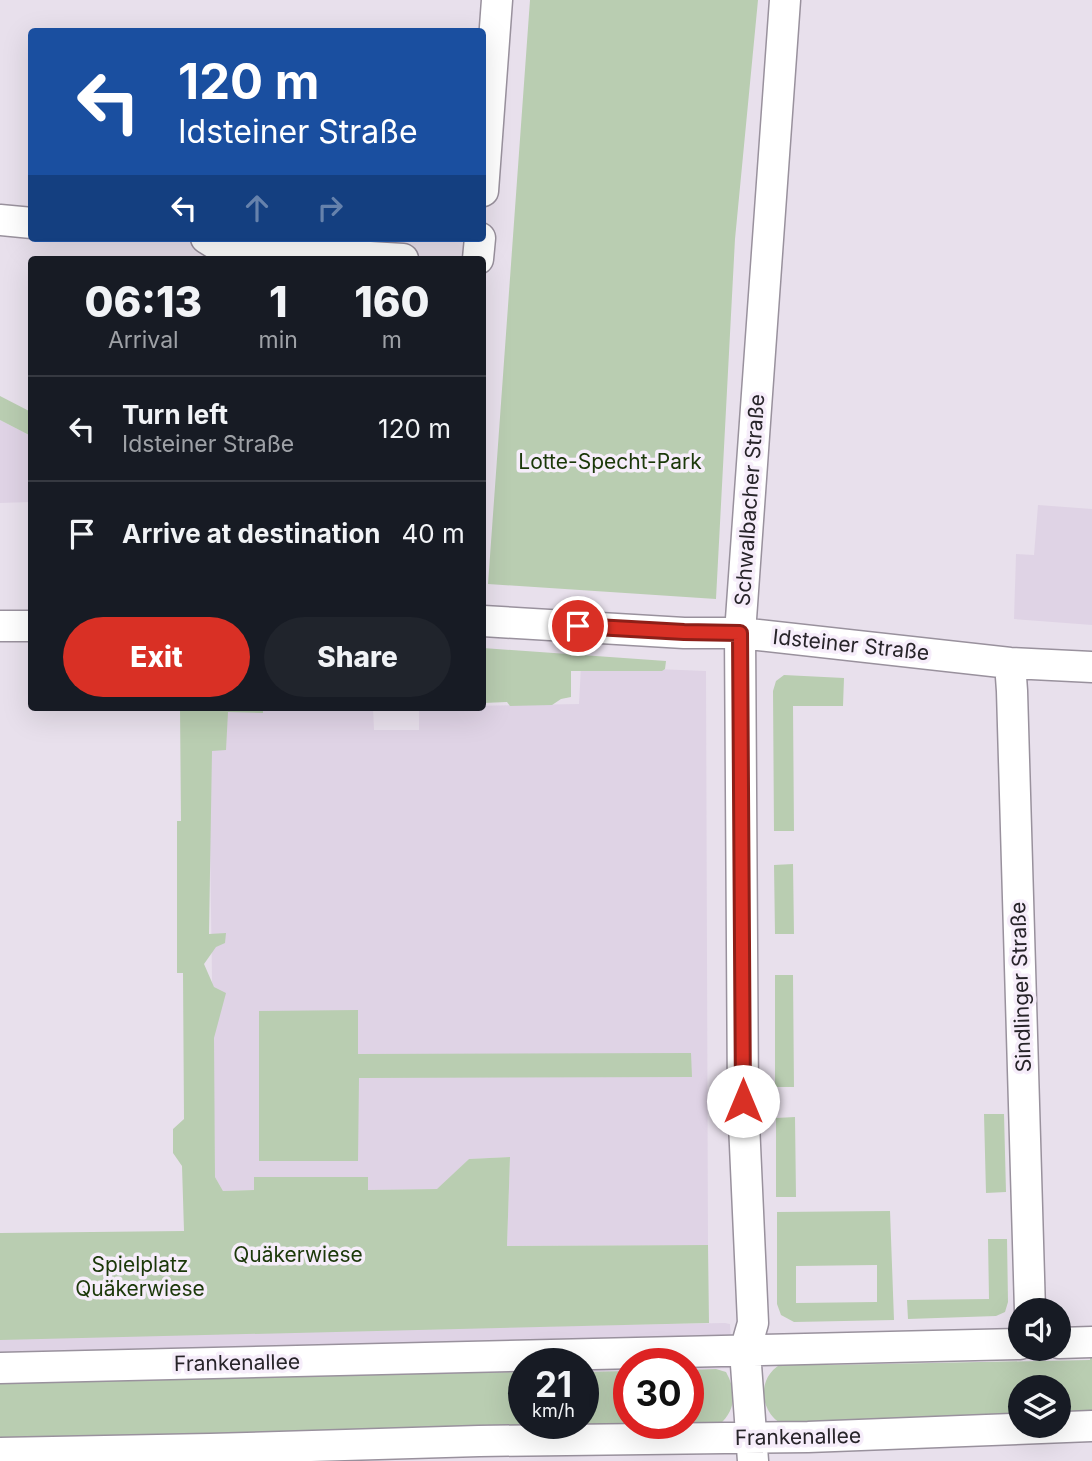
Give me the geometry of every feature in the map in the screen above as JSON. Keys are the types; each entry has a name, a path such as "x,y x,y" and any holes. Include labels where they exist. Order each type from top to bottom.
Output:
{"street":[{"path":"486,150 497,0"},
{"name":"Schwalbacher Straße","path":"752,1450 745,1351 753,1323 743,1101 740,633 785,0"},
{"path":"0,220 28,223"},
{"path":"212,242 222,248 354,256"},
{"name":"Idsteiner Straße","path":"486,621 740,633 1010,663 1092,667"},
{"path":"0,626 28,626"},
{"name":"Sindlinger Straße","path":"1010,663 1030,1298"},
{"path":"1071,1343 1092,1342"},
{"name":"Frankenallee","path":"0,1368 1008,1344"},
{"name":"Frankenallee","path":"0,1453 209,1455 752,1450 1092,1426"}],"shaded area":[{"path":"0,420 28,434 28,502 0,503"},
{"path":"1038,505 1092,509 1092,625 1014,619 1016,554 1034,555"},
{"path":"581,666 706,671 708,1245 507,1246 510,1157 469,1159 438,1189 368,1190 368,1177 255,1177 254,1190 223,1191 215,1177 208,711 373,711 374,730 419,730 419,711 486,711 486,706 579,704"},
{"path":"725,1323 730,1324 733,1368 704,1369 704,1348 613,1348 613,1371 599,1372 599,1348 508,1348 508,1373 0,1381 0,1336"}],"green space":[{"name":"Lotte-Specht-Park","path":"530,0 758,0 735,239 716,599 488,584"},
{"path":"0,396 28,410 28,434 0,420"},
{"path":"486,648 666,661 662,671 571,671 571,697 552,705 510,706 507,702 486,703"},
{"path":"784,675 844,678 843,706 793,706 794,831 774,831 773,691 776,681"},
{"name":"Quäkerwiese","path":"180,711 263,711 228,712 226,750 212,751 209,934 226,933 225,943 216,947 204,964 214,987 226,993 214,1038 215,1177 223,1191 254,1190 254,1177 368,1177 368,1190 437,1189 469,1159 510,1157 507,1246 708,1245 709,1323 0,1340 0,1233 184,1231 182,1166 173,1153 173,1129 184,1119 183,973 177,973 177,821 181,821"},
{"path":"793,864 794,934 775,934 774,865"},
{"path":"775,975 793,975 794,1087 775,1087"},
{"path":"358,1010 358,1054 691,1053 692,1077 359,1078 358,1161 259,1161 259,1011"},
{"path":"984,1114 1004,1114 1006,1192 986,1193"},
{"path":"795,1117 796,1197 776,1197 776,1118"},
{"path":"890,1211 894,1320 794,1322 781,1315 777,1304 777,1212","holes":["877,1265 877,1302 796,1303 796,1266"]},
{"path":"988,1239 1007,1239 1008,1302 1005,1312 996,1316 908,1319 907,1300 989,1299"},
{"path":"1092,1350 1092,1414 1071,1415 1071,1375 1008,1375 1008,1416 871,1419 799,1429 781,1424 773,1417 764,1399 764,1389 772,1371 786,1361 798,1359 828,1357 828,1365 1090,1360"},
{"path":"704,1369 726,1372 732,1387 732,1407 719,1425 704,1425"},
{"path":"613,1371 613,1428 599,1429 599,1372"},
{"path":"508,1372 508,1431 0,1446 0,1381"}],"route":[{"path":"578,626 740,633 743,1101"}],"park label":[{"name":"Spielplatz Quäkerwiese","path":"140,1277"}]}
